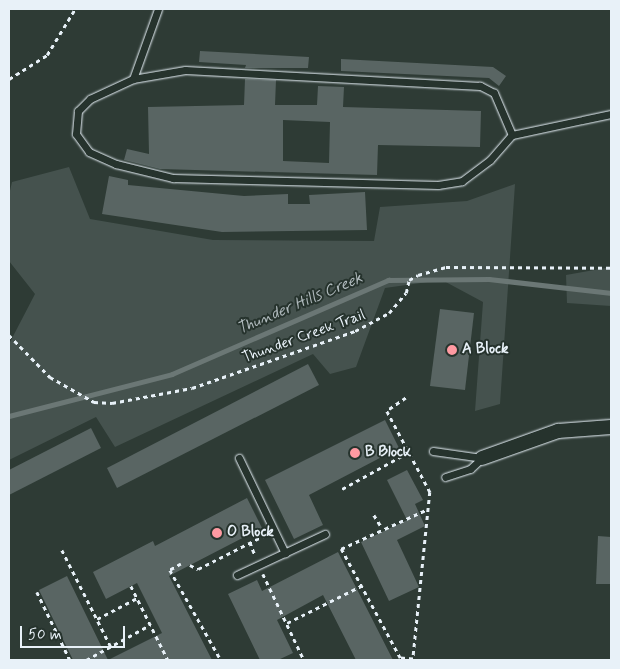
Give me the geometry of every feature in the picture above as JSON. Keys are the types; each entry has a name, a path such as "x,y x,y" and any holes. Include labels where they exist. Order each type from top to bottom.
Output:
{"street":[{"path":"482,458 558,431 611,428"}],"lane":[{"path":"133,79 158,9"},
{"path":"512,135 494,93 480,86 184,70 133,79 90,99 78,111 76,134 89,152 141,172 174,178 438,185 462,181 490,160 512,135 611,114"},
{"path":"433,451 482,458"},
{"path":"239,458 285,553"},
{"path":"445,477 470,469 482,458"},
{"path":"237,576 325,534"}],"path":[{"path":"9,79 46,55 75,9"},
{"name":"Thunder Creek Trail","path":"9,335 50,378 94,402 112,403 192,388 355,332 389,313 406,292 409,280 418,274 446,267 611,268"},
{"path":"406,398 387,411 430,492 413,660 400,658 361,586 342,546 428,509"},
{"path":"342,489 409,452"},
{"path":"374,516 382,528"},
{"path":"190,565 198,569 274,530"},
{"path":"250,542 304,660"},
{"path":"62,550 111,647"},
{"path":"181,564 170,570 221,660"},
{"path":"131,586 168,660"},
{"path":"287,623 361,586"},
{"path":"36,592 70,660"},
{"path":"97,619 137,598"},
{"path":"86,660 150,625"}],"shaded area":[{"path":"69,167 90,219 213,240 374,241 380,207 467,201 515,184 500,404 475,411 483,302 442,280 385,288 356,367 330,374 313,354 115,447 96,417 9,460 9,344 35,294 9,261 9,195 12,182"},
{"path":"611,267 611,306 567,303 566,275"}],"building":[{"path":"200,51 309,57 308,68 245,68 246,65 199,62"},
{"path":"341,59 493,67 506,76 499,86 489,78 341,71"},
{"path":"245,79 276,80 275,105 317,105 318,86 344,87 343,107 481,111 480,147 378,145 377,175 160,169 124,160 127,149 149,154 148,107 244,105","holes":["283,120 330,122 329,163 283,161"]},
{"path":"109,176 128,180 128,185 244,196 288,194 288,204 310,204 309,195 365,192 367,230 222,232 102,214"},
{"name":"A Block","path":"440,309 474,313 465,390 430,386"},
{"path":"308,364 319,385 117,488 107,468"},
{"path":"385,420 399,448 309,495 323,525 294,539 265,480"},
{"path":"91,428 101,448 9,495 9,470"},
{"path":"407,470 423,500 415,504 425,526 397,540 419,587 389,601 361,542 407,520 387,480"},
{"path":"247,498 262,528 169,576 212,660 108,660 162,633 137,583 106,599 93,572 153,541 155,546"},
{"path":"598,536 611,537 611,584 596,584"},
{"path":"338,552 393,660 356,660 323,595 277,620 293,653 278,660 260,660 228,594 257,580 262,591"},
{"path":"67,576 108,660 73,660 39,590"}],"waterway":[{"name":"Thunder Hills Creek","path":"9,416 172,374 388,280 489,279 611,293"}],"place":[{"name":"A Block","path":"452,350"},
{"name":"B Block","path":"355,453"},
{"name":"O Block","path":"217,533"}]}
